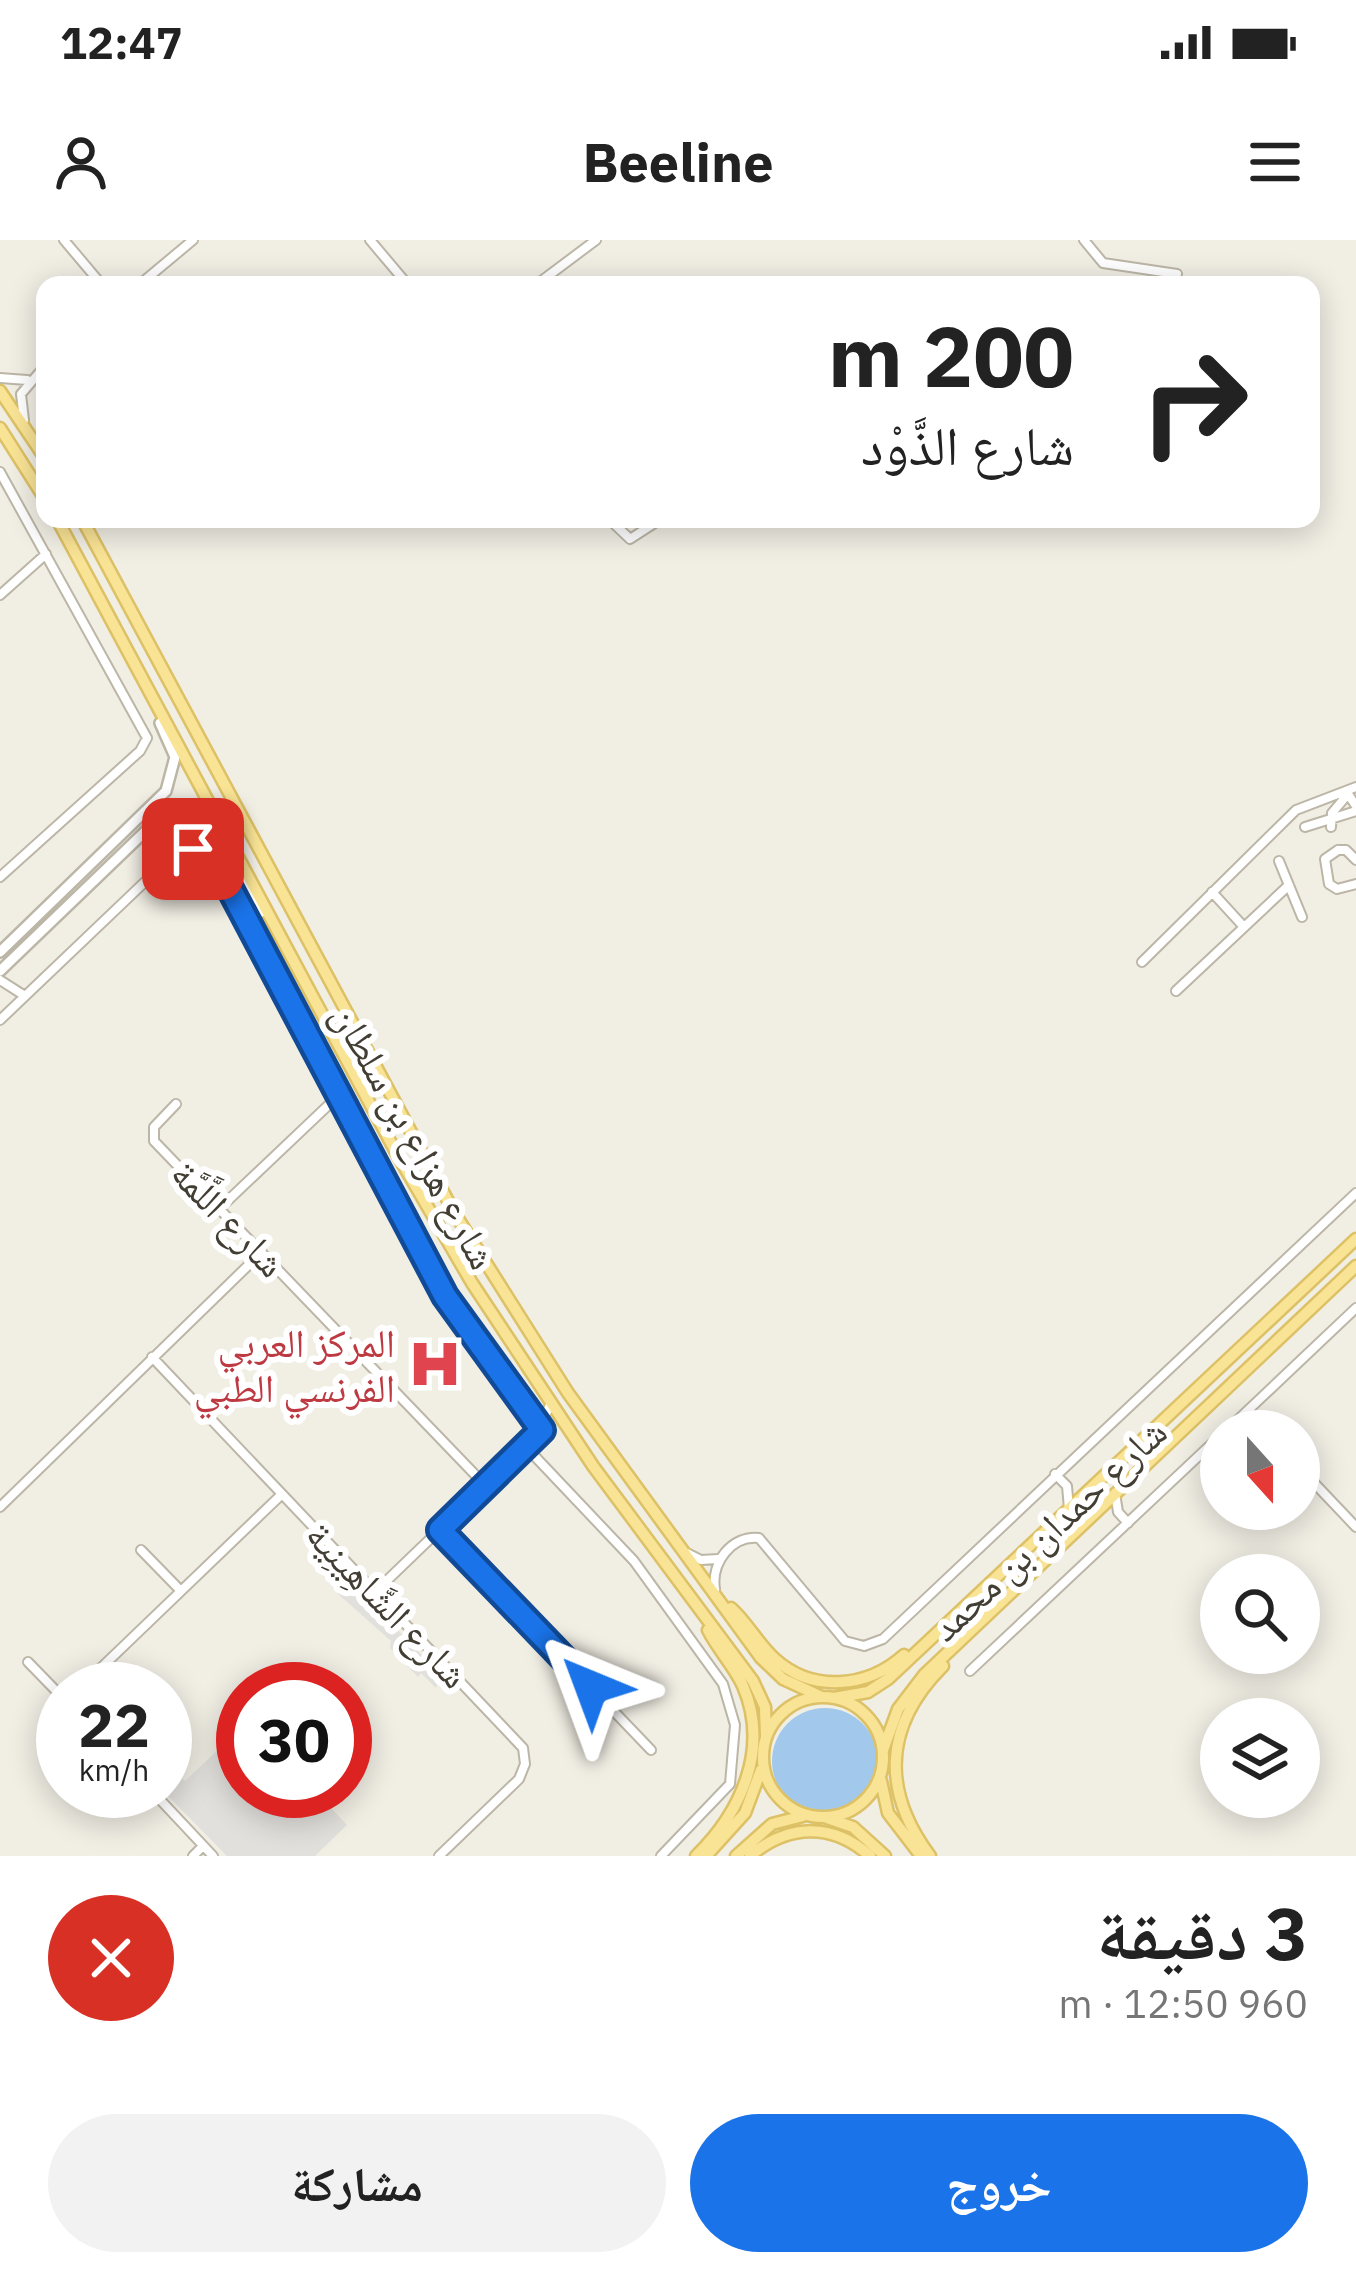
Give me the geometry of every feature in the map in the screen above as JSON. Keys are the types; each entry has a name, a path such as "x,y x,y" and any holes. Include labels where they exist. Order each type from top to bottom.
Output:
{"main road":[{"path":"0,391 36,444"},
{"path":"0,428 36,485"},
{"name":"شارع هزاع بن سلطان","path":"62,528 418,1190 550,1406 760,1694 766,1736"},
{"name":"شارع هزاع بن سلطان","path":"87,528 455,1214 568,1394 772,1669 828,1698"},
{"name":"شارع حمدان بن محمد","path":"828,1698 879,1686 1356,1240"},
{"name":"شارع حمدان بن محمد","path":"883,1750 909,1691 1356,1266"},
{"path":"719,1599 787,1668 836,1683 886,1669 956,1606 984,1588"},
{"path":"925,1856 899,1803 899,1738 917,1695 998,1602"},
{"path":"696,1856 741,1797 754,1736 745,1689 704,1616"},
{"path":"706,1856 746,1813 766,1736 788,1708 828,1698 867,1716 883,1750 889,1813 925,1856"},
{"path":"763,1761 772,1790 817,1816 853,1827 885,1856"},
{"path":"736,1856 772,1824 861,1804 882,1770"},
{"path":"750,1856 776,1837 798,1830 836,1834 870,1856"}],"street":[{"path":"64,240 94,276"},
{"path":"150,276 193,240"},
{"path":"370,240 400,276"},
{"path":"548,276 596,240"},
{"path":"1084,240 1102,263 1177,274"},
{"path":"26,428 20,400 36,373"},
{"path":"0,378 28,380"},
{"path":"0,472 147,738 140,751 0,877"},
{"path":"619,528 631,539 648,528"},
{"path":"0,595 46,554"},
{"path":"1,951 170,784 173,750 123,635"},
{"path":"1305,827 1332,828 1356,809 1352,790"},
{"path":"1338,850 1332,828 1352,790"},
{"path":"1142,962 1296,810 1316,799 1352,790"},
{"path":"0,970 155,821 184,807 210,818 256,903 278,929"},
{"path":"1356,860 1346,850 1325,859 1329,884 1337,890 1356,884"},
{"path":"0,1020 172,856 202,851 220,870 445,1296 542,1430 572,1437"},
{"path":"1279,861 1301,917"},
{"path":"1176,992 1288,885"},
{"path":"1212,892 1244,927"},
{"path":"10,961 13,984"},
{"path":"0,980 13,984 25,996"},
{"path":"220,1208 338,1096"},
{"name":"شارع اللَّمَّة","path":"176,1104 154,1127 152,1136 485,1485"},
{"path":"719,1599 713,1574 720,1558 740,1540 759,1538 837,1634 854,1645 874,1644 1356,1193"},
{"path":"0,1507 262,1252"},
{"path":"1248,1410 1356,1308"},
{"name":"شارع الشَّاهِينِية","path":"152,1357 377,1590 525,1753 519,1779 445,1854"},
{"path":"377,1590 542,1430 550,1406"},
{"path":"526,1447 634,1561 732,1704 730,1784 661,1856"},
{"path":"970,1671 1200,1455"},
{"path":"1055,1474 1067,1486 1090,1490"},
{"path":"1067,1486 1069,1510"},
{"path":"1320,1489 1356,1527"},
{"path":"1115,1492 1118,1512 1128,1523"},
{"path":"107,1662 282,1494"},
{"path":"1099,1508 1118,1512"},
{"path":"440,1530 651,1750"},
{"path":"677,1546 701,1560 720,1558"},
{"path":"141,1550 181,1591"},
{"path":"28,1662 36,1670"},
{"path":"177,1818 213,1856"},
{"path":"193,1856 203,1846"}],"shaded area":[{"path":"349,1579 440,1674 436,1688 421,1673 418,1677 390,1648 391,1641 337,1593"},
{"path":"216,1752 216,1818 340,1818 347,1825 315,1856 227,1856 190,1818 192,1774"}],"water":[{"path":"825,1708 845,1712 862,1724 874,1741 878,1761 874,1781 862,1798 845,1810 825,1814 805,1810 788,1798 776,1781 772,1761 776,1741 788,1724 805,1712"}],"place":[{"name":"المركز العربي الفرنسي الطبي","path":"435,1364"}],"route":[{"path":"193,849 216,862 445,1296 542,1430 440,1530 591,1687"}]}
